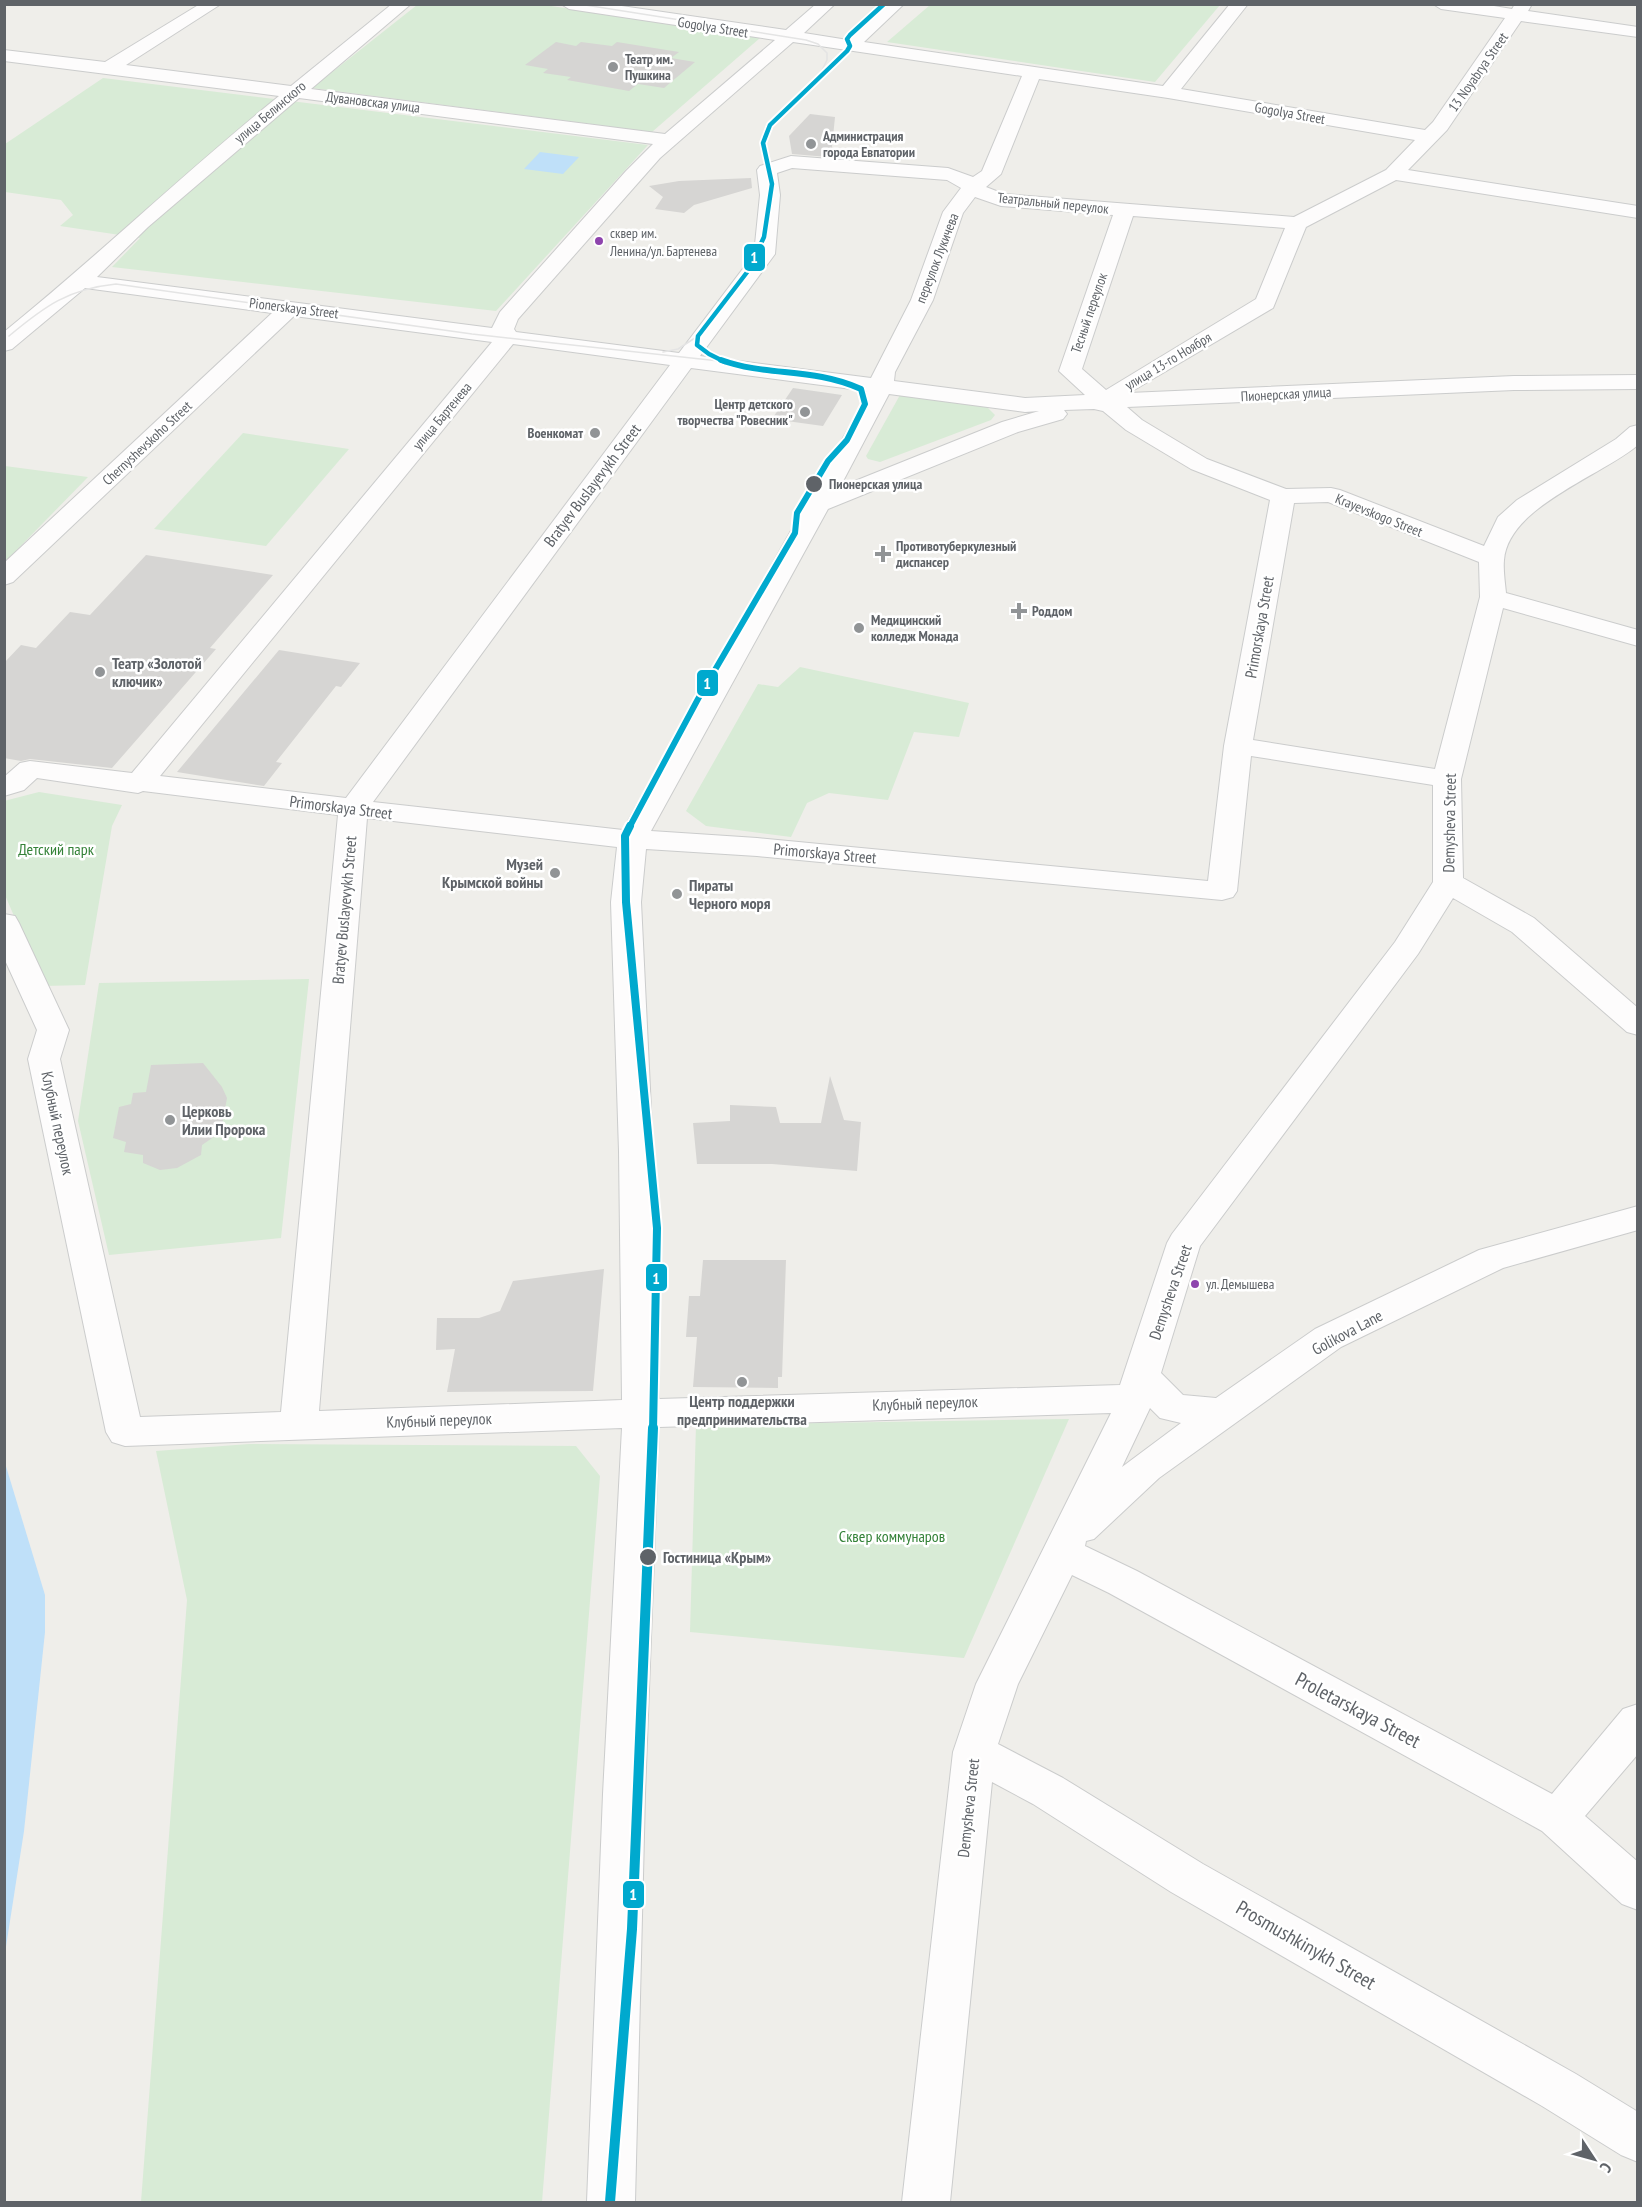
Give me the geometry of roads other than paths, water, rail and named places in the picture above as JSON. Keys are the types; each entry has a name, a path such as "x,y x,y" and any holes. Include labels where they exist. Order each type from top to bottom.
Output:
{"street":[{"path":"109,68 213,4"},
{"name":"улица Белинского","path":"80,281 141,223 403,4"},
{"name":"Gogolya Street","path":"569,4 786,38 851,42 1032,73 1168,92 1430,137"},
{"name":"улица Бартенева","path":"138,784 508,336 503,329 508,317 633,175 827,4"},
{"path":"755,66 788,55 851,42 896,4"},
{"path":"1168,92 1240,4"},
{"path":"1441,4 1520,10 1638,33"},
{"name":"13 Noyabrya Street","path":"1430,137 1520,10"},
{"name":"Дувановская улица","path":"4,55 670,140"},
{"name":"переулок Лукичева","path":"632,839 821,502 922,300 953,212 971,188 991,174 1032,73"},
{"path":"1297,223 1393,174 1430,137"},
{"name":"Театральный переулок","path":"781,164 813,163 948,174 963,178 968,181 971,188 1001,200 1297,223"},
{"name":"Bratyev Buslayevykh Street","path":"299,1425 353,809 764,254 770,195 767,170 781,164"},
{"path":"1393,174 1638,212"},
{"name":"Тесный переулок","path":"1107,403 1070,371 1125,210"},
{"name":"улица 13-го Ноября","path":"821,502 1024,413 1107,403 1117,391 1265,303 1297,223"},
{"path":"4,344 80,281"},
{"name":"Pionerskaya Street","path":"80,281 508,336"},
{"name":"Chernyshevskoho Street","path":"4,578 290,308"},
{"path":"508,336 881,386 1024,413"},
{"name":"Пионерская улица","path":"1107,403 1514,383 1638,382"},
{"name":"Krayevskogo Street","path":"1107,403 1134,425 1199,464 1283,496 1331,495 1491,558"},
{"name":"Demysheva Street","path":"926,2202 974,1752 997,1684 1065,1546 1138,1388 1184,1243 1407,947 1448,882 1447,779 1493,597 1491,558 1507,522 1526,505 1633,441"},
{"name":"Primorskaya Street","path":"4,788 14,784 30,770 353,809 632,839 757,847 1222,891 1238,746 1283,496"},
{"path":"1493,597 1638,638"},
{"path":"1238,746 1447,779"},
{"path":"611,2202 625,1782 641,1413 636,1151 626,902 632,839"},
{"path":"1448,882 1523,925 1638,1024"},
{"name":"Клубный переулок","path":"4,923 53,1030 44,1059 125,1432 933,1402 1138,1388"},
{"name":"Golikova Lane","path":"1065,1546 1146,1468 1328,1338 1491,1259 1638,1218"},
{"path":"1138,1388 1173,1408 1221,1413"},
{"name":"Proletarskaya Street","path":"1065,1546 1123,1582 1557,1818 1638,1890"},
{"path":"1557,1818 1617,1749 1638,1721"},
{"name":"Prosmushkinykh Street","path":"974,1752 1048,1791 1187,1878 1559,2090 1638,2139"}],"water":[{"path":"540,152 579,157 563,174 524,169"},
{"path":"5,1463 45,1595 45,1632 24,1831 5,1953"}],"tram line":[{"path":"579,4 806,40 818,44 827,53 827,60 819,76"},
{"path":"9,336 58,301 84,290 116,284 472,334 728,362"},
{"path":"663,352 678,349 698,336"}],"place":[{"name":"Театр им. Пушкина","path":"613,67"},
{"name":"Администрация города Евпатории","path":"811,144"},
{"name":"сквер им. Ленина/ул. Бартенева","path":"599,241"},
{"name":"Центр детского творчества \"Ровесник\"","path":"805,412"},
{"name":"Военкомат","path":"595,433"},
{"name":"Пионерская улица","path":"814,484"},
{"name":"Противотуберкулезный диспансер","path":"883,554"},
{"name":"Роддом","path":"1019,611"},
{"name":"Медицинский колледж Монада","path":"859,628"},
{"name":"Театр «Золотой ключик»","path":"100,672"},
{"name":"Музей Крымской войны","path":"555,873"},
{"name":"Пираты Черного моря","path":"677,894"},
{"name":"Церковь Илии Пророка","path":"170,1120"},
{"name":"ул. Демышева","path":"1195,1284"},
{"name":"Центр поддержки предпринимательства","path":"742,1382"},
{"name":"Гостиница «Крым»","path":"648,1557"}],"park label":[{"name":"Детский парк","path":"56,849"},
{"name":"Сквер коммунаров","path":"892,1536"}]}
